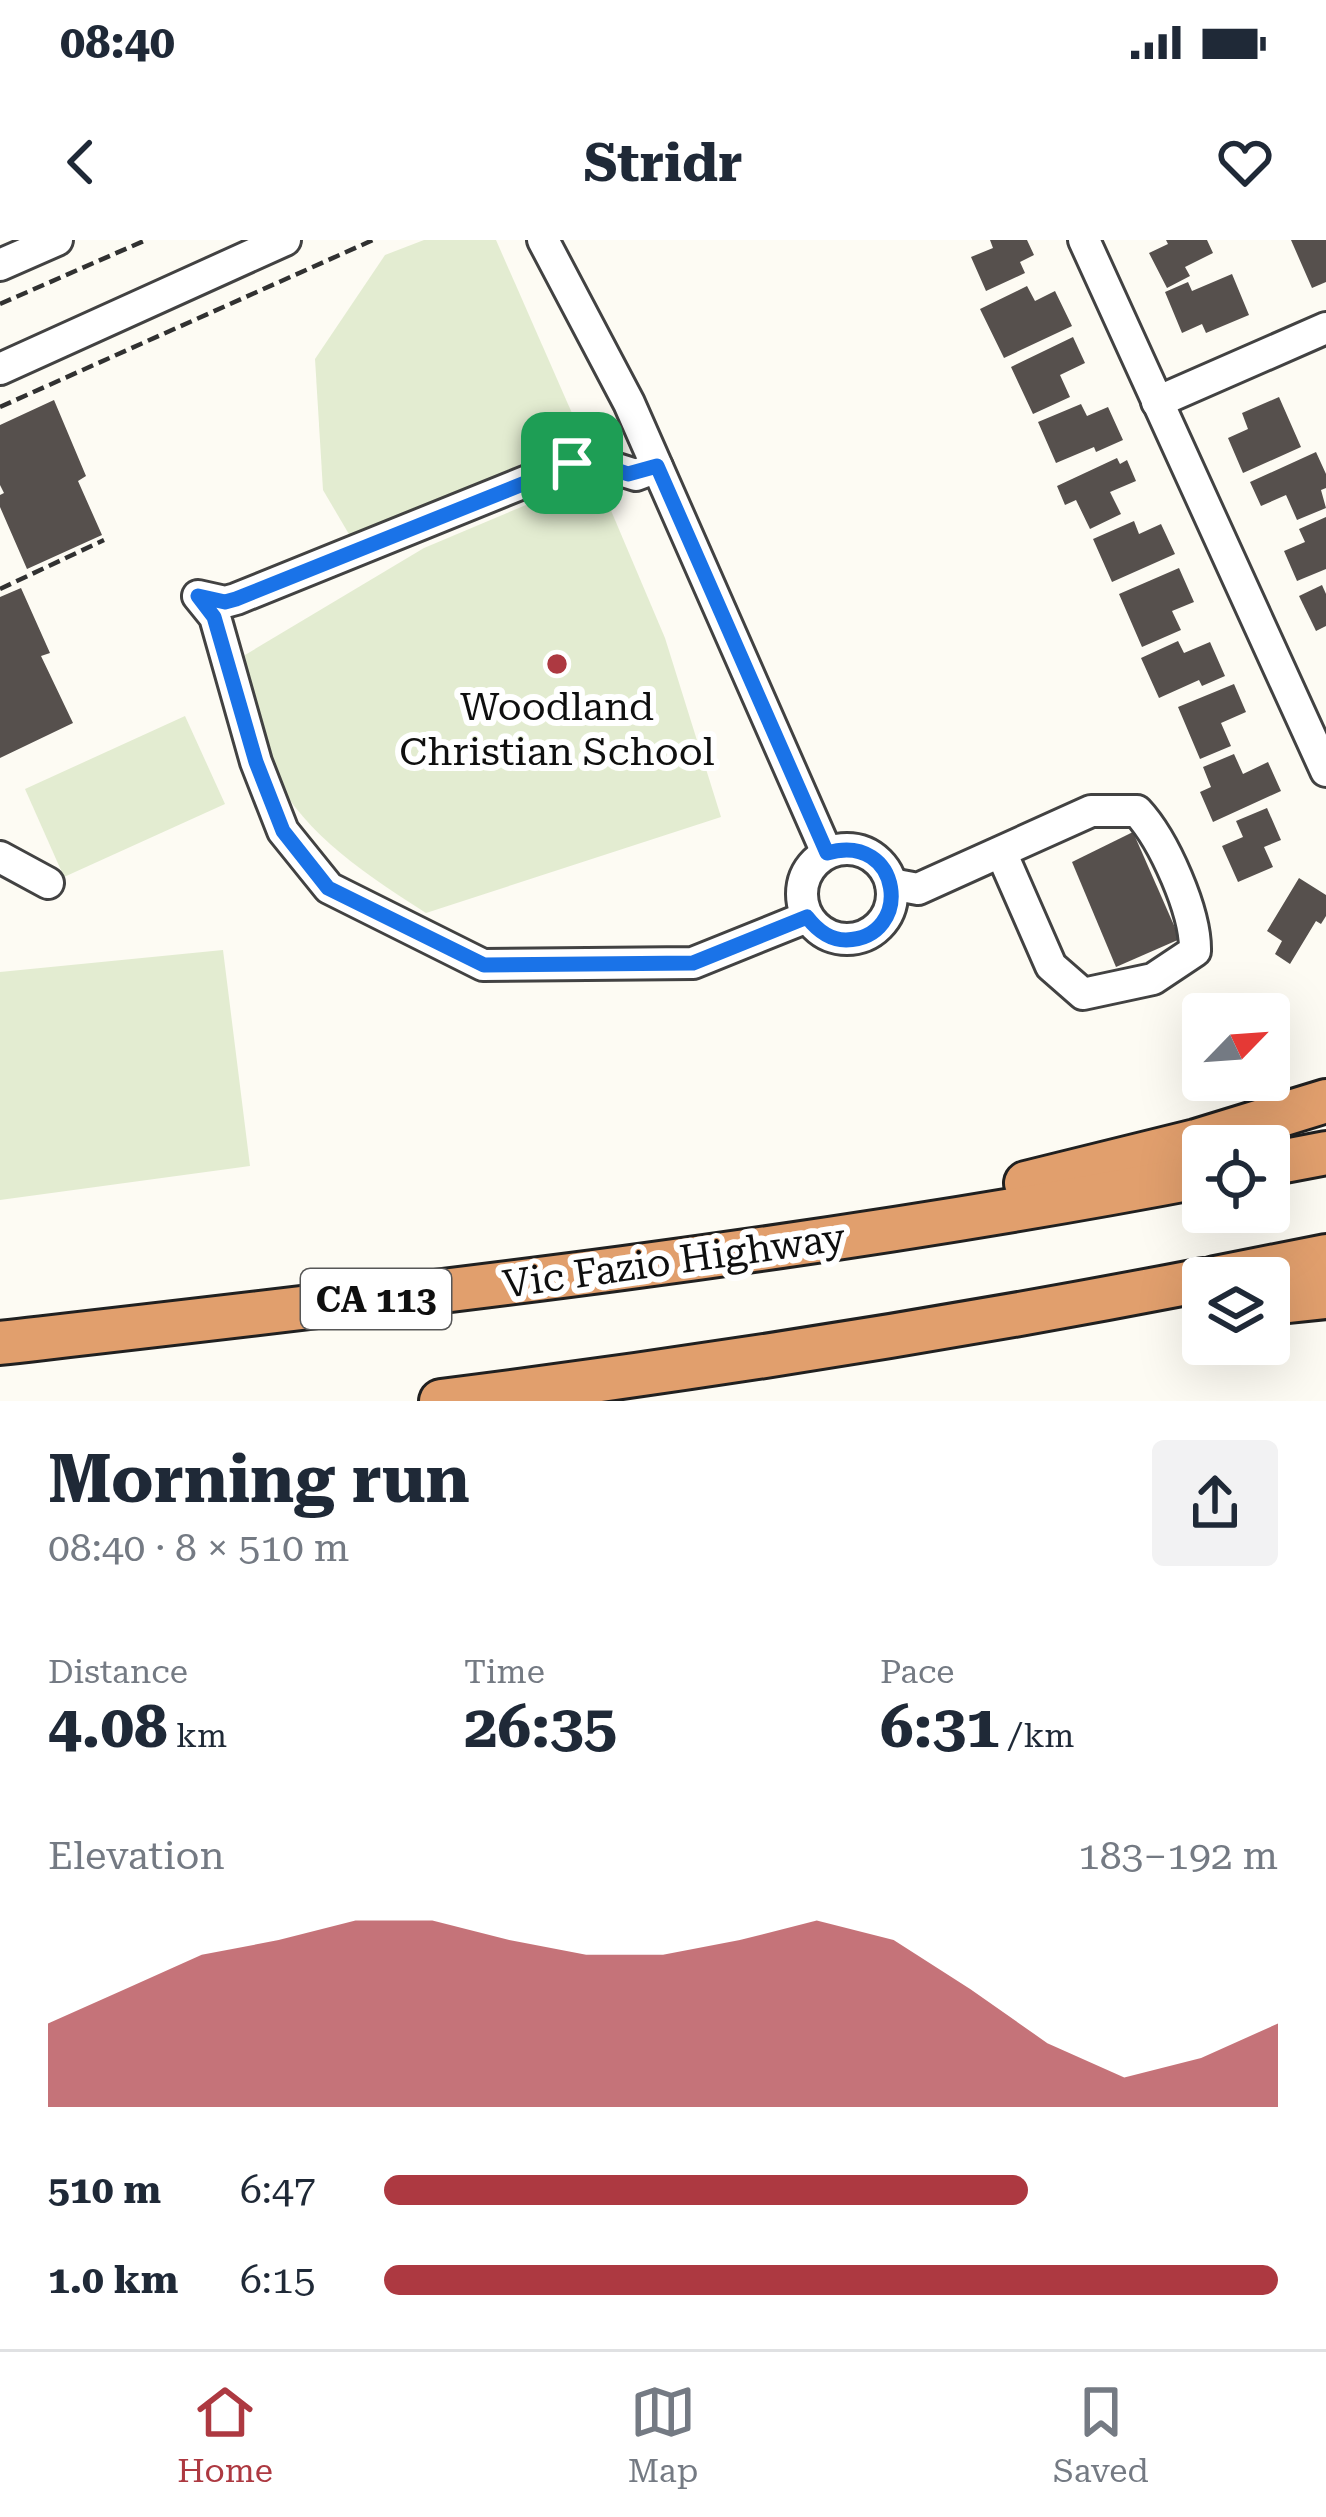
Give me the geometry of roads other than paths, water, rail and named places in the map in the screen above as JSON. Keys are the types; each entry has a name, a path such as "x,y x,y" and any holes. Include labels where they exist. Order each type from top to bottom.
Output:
{"highway":[{"path":"751,1251 1196,1141 1326,1101"},
{"path":"1290,1160 1326,1153"},
{"name":"Vic Fazio Highway","path":"0,1343 751,1251 1182,1181"},
{"path":"1290,1263 1326,1256"},
{"path":"441,1401 679,1371 1025,1316 1182,1284"},
{"path":"1290,1301 1326,1297"},
{"path":"1025,1316 1140,1317 1182,1312"}],"street":[{"path":"0,265 57,240"},
{"path":"0,369 285,240"},
{"path":"543,240 629,403 827,853"},
{"path":"1084,240 1326,770"},
{"path":"1157,402 1326,328"},
{"path":"657,466 636,475 585,459 236,599 225,602 198,596 214,617 256,762 283,831 328,888 484,965 693,963 807,917"},
{"path":"891,884 918,889 1001,852 1091,812 1137,811 1152,827 1196,927 1195,951 1153,979 1083,994 1051,967 1001,852"},
{"path":"853,849 886,872 891,884 888,915 865,936 835,939 820,932 807,917 801,891 805,875 827,853 853,849"},
{"path":"0,857 48,883"}],"place":[{"name":"Woodland Christian School","path":"557,664"}]}
